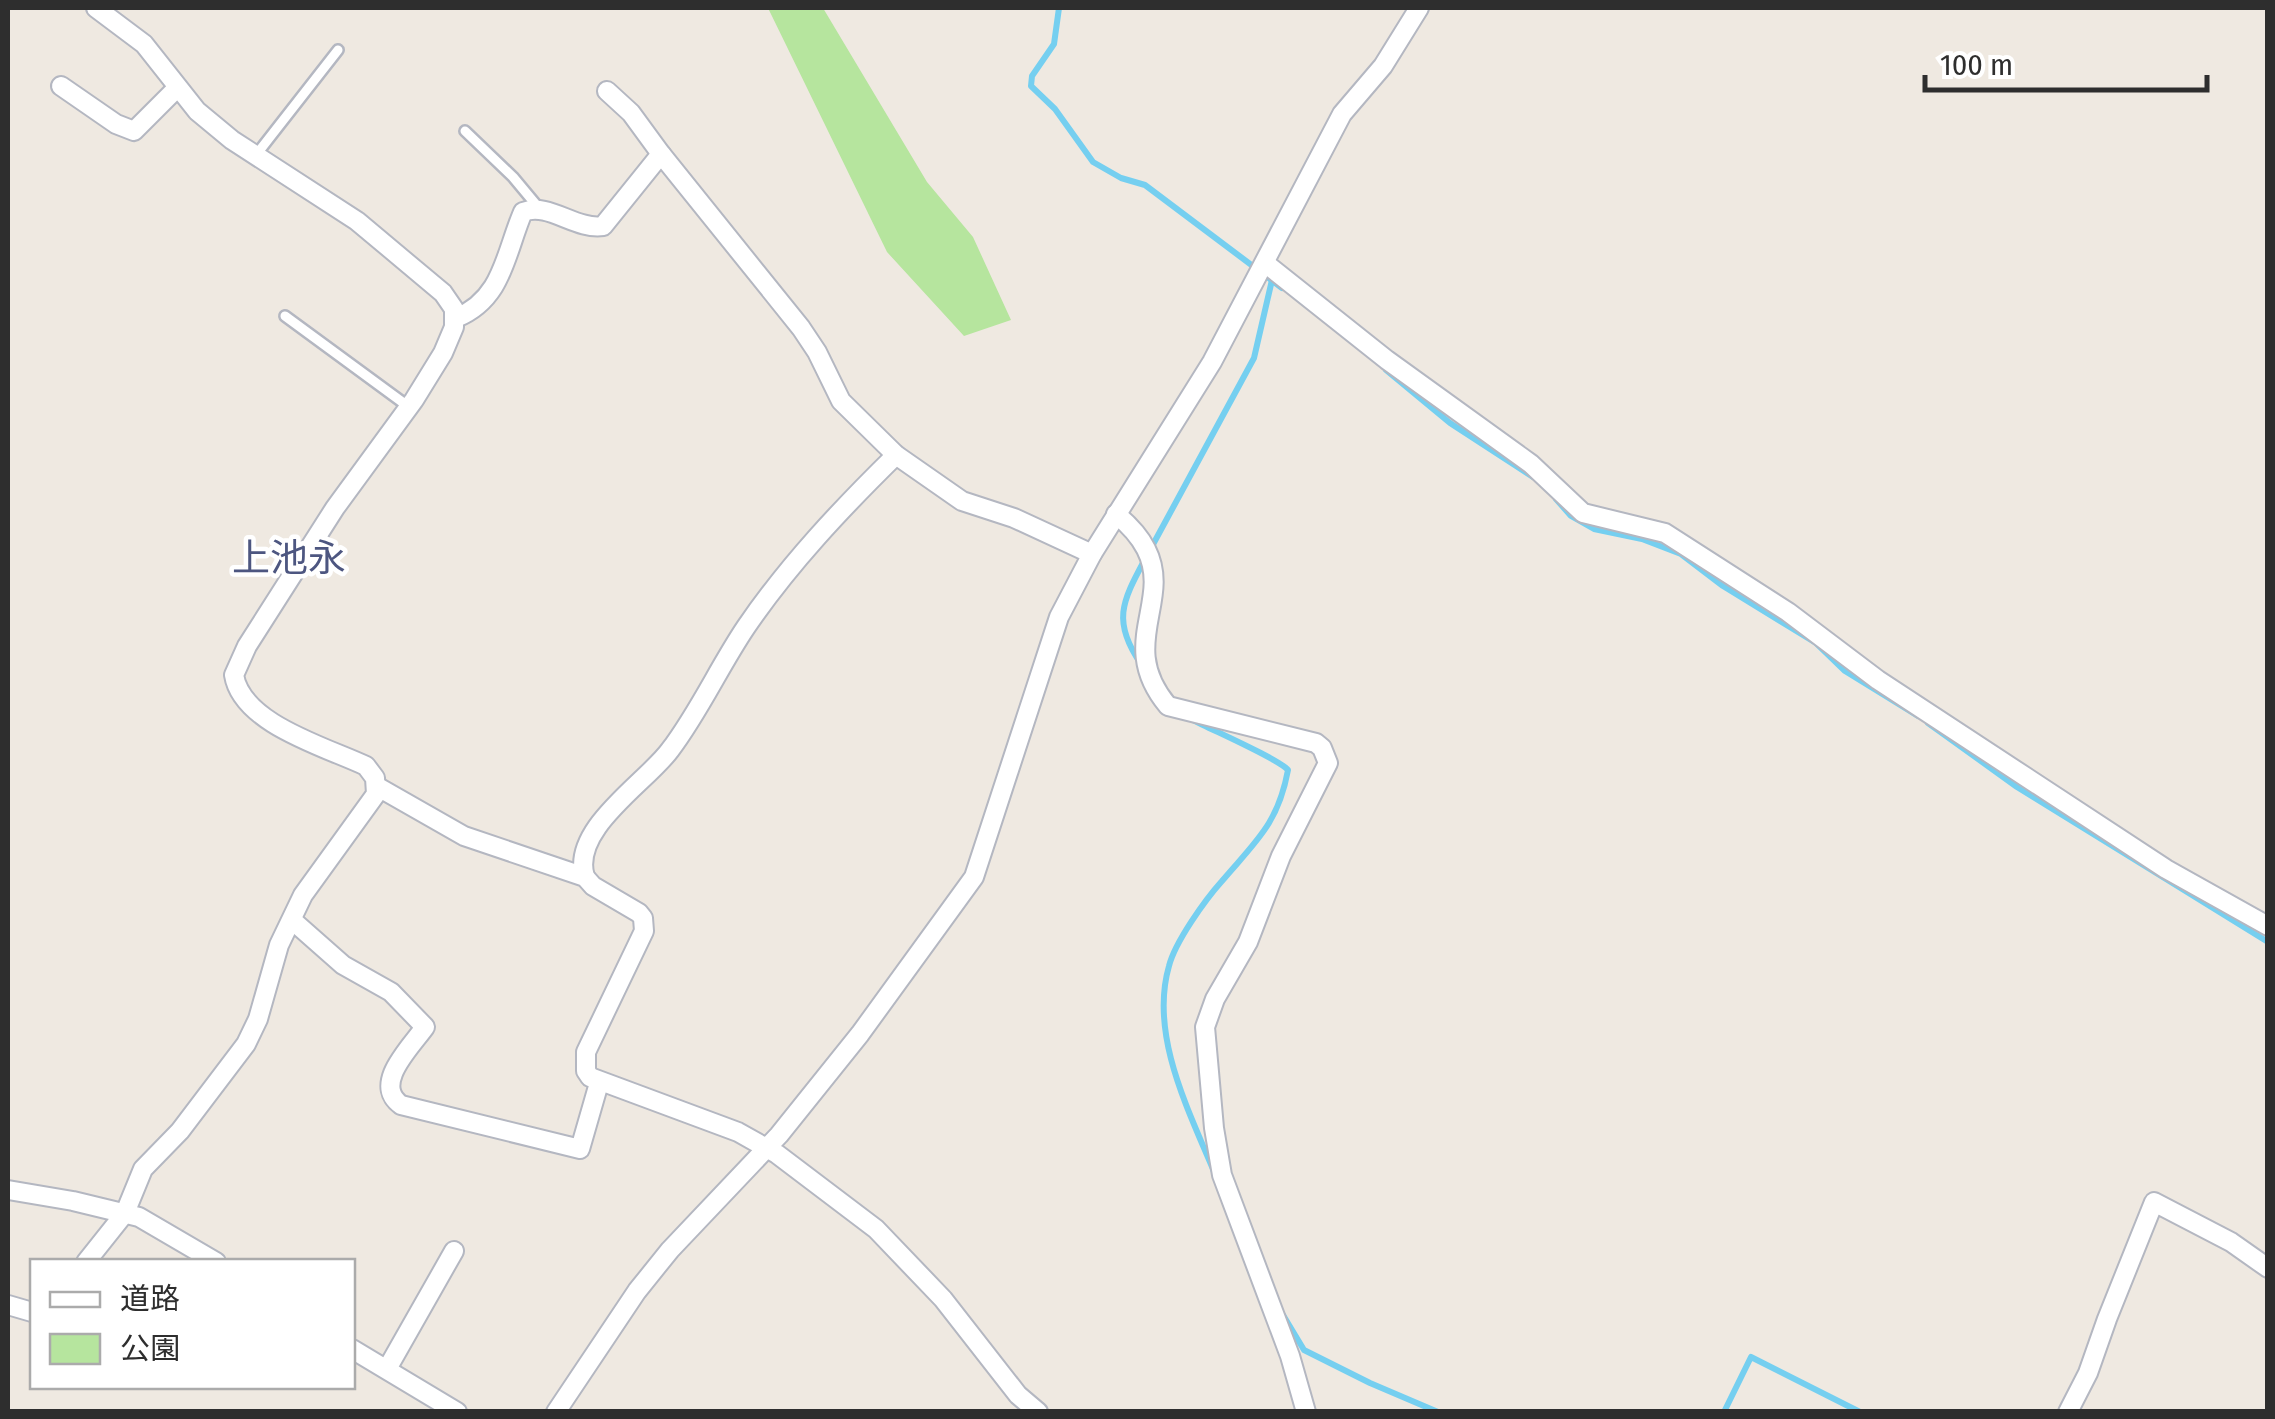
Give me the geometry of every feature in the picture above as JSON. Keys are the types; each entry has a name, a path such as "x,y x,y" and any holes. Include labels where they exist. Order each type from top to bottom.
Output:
{"street":[{"path":"96,8 144,44 197,111 390,247 442,293 456,318 451,338 409,407 335,508 247,646 234,675 236,688 268,720 366,766 378,787 464,836 585,877"},
{"path":"556,1412 637,1291 767,1147 860,1034 974,877 1060,618 1092,554 1212,362 1342,114 1383,66 1419,8"},
{"path":"61,86 116,124 134,131 177,88"},
{"path":"607,91 631,113 800,328 818,352 842,400 896,455 962,501 1014,518 1092,554"},
{"path":"456,318 471,312 487,298 507,260 520,216 527,210 540,209 588,226 604,226 661,154"},
{"path":"1265,263 1387,360 1532,464 1583,513 1664,533 1788,612 1878,680 2166,869 2268,926"},
{"path":"896,455 835,515 772,591 730,650 667,755 609,811 583,860 585,877 592,886 639,913 645,924 586,1052 586,1071 598,1083 738,1132 767,1147 876,1230 942,1299 1018,1395 1038,1412"},
{"path":"1116,514 1132,528 1148,552 1152,580 1144,657 1157,692 1168,706 1316,744 1328,763 1281,856 1248,942 1215,999 1206,1028 1222,1175 1290,1356 1306,1412"},
{"path":"88,1259 124,1213 143,1169 214,1090 246,1044 258,1018 279,945 314,877 372,801 378,787"},
{"path":"292,920 344,965 392,992 424,1026 390,1077 392,1098 401,1106 580,1149 598,1083"},
{"path":"8,1190 124,1213 155,1224 211,1259"},
{"path":"2068,1412 2088,1373 2154,1202 2231,1242 2268,1268"},
{"path":"386,1369 454,1251"},
{"path":"355,1351 457,1412"}],"lane":[{"path":"256,155 338,50"},
{"path":"465,131 513,176 540,209"},
{"path":"285,316 409,407"}],"green space":[{"path":"768,8 823,8 927,182 973,237 1011,320 964,336 887,252"}],"waterway":[{"path":"1059,8 1054,44 1032,76 1031,86 1055,109 1093,162 1121,178 1145,185 1282,288"},
{"path":"1150,550 1254,358 1272,280"},
{"path":"1386,370 1450,423 1533,477"},
{"path":"1556,499 1571,516 1594,529 1642,539 1681,554 1723,586 1816,643 1845,671 1918,716"},
{"path":"1141,664 1126,636 1123,612 1144,561"},
{"path":"1193,720 1288,770 1284,789 1264,831 1207,899 1184,934 1172,956 1164,992 1164,1019 1175,1072 1215,1174"},
{"path":"1928,723 2017,787 2268,942"},
{"path":"1283,1315 1304,1350 1438,1412"},
{"path":"1724,1412 1751,1357 1860,1412"}],"district":[{"name":"上池永","path":"289,558"}]}
